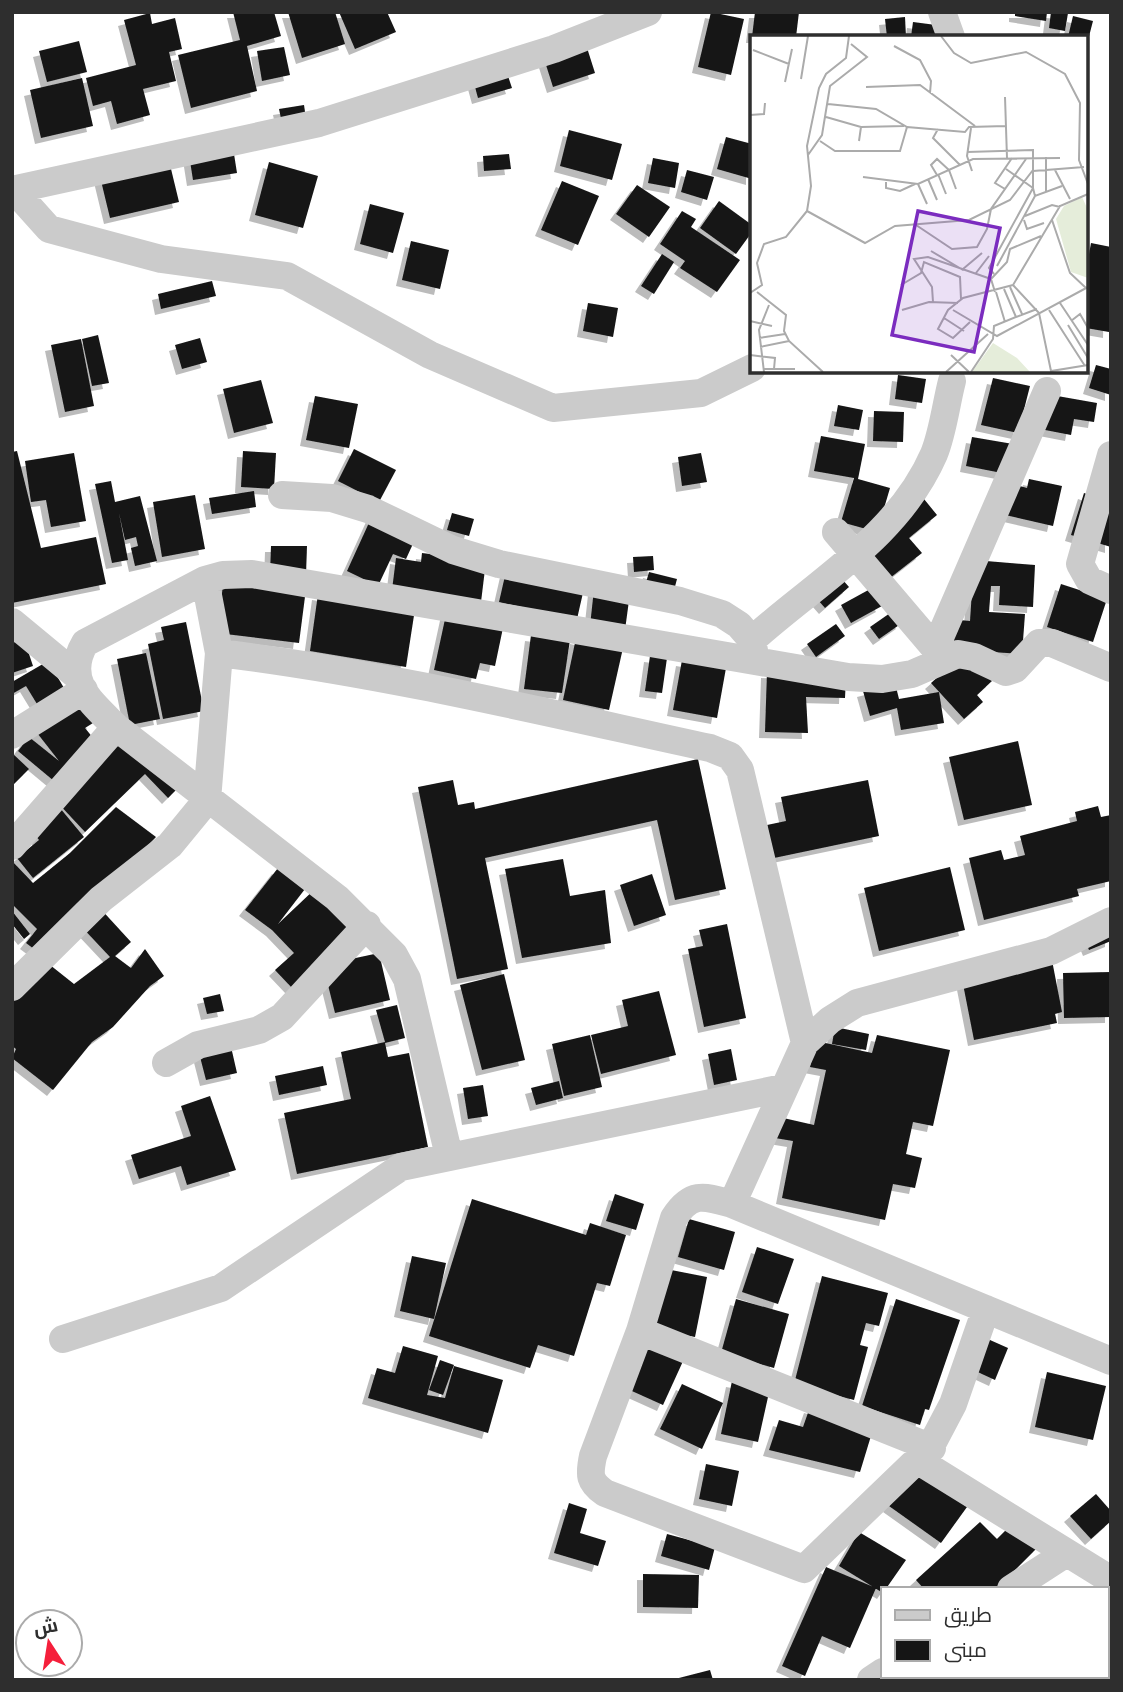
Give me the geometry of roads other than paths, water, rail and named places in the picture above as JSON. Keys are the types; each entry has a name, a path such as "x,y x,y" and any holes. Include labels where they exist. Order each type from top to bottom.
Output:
{"street":[{"path":"13,190 319,123 554,49 648,12"},
{"path":"942,12 950,35"},
{"path":"13,190 49,229 161,259 287,276 430,355 553,408 701,393 750,369"},
{"path":"754,651 795,601 855,556 891,522 934,453 952,381"},
{"path":"80,683 76,658 85,643 205,580 223,575 251,574 754,651 848,677 882,679 912,674 940,654 1047,391"},
{"path":"1111,455 1080,564 1089,580 1111,590"},
{"path":"282,495 332,498 368,509 464,553 722,614 739,625 754,651"},
{"path":"836,532 940,654 974,657 1006,672 1016,669 1039,643 1052,642 1111,668"},
{"path":"12,987 101,900 170,845 207,800 219,653 205,580"},
{"path":"12,622 80,683 116,727 337,898 367,925 394,955 407,979 449,1156"},
{"path":"219,653 409,685 710,748 730,756 740,770 805,1043"},
{"path":"12,735 80,683"},
{"path":"12,846 116,727"},
{"path":"732,1204 805,1043 830,1020 857,1003 1051,951 1111,920"},
{"path":"166,1063 198,1045 259,1030 282,1017 367,925"},
{"path":"63,1339 221,1288 386,1176 421,1161 783,1088"},
{"path":"986,1309 953,1404 927,1455 913,1464 804,1569 605,1493 593,1484 589,1474 640,1331 674,1218 683,1204 694,1198 710,1198 732,1204 986,1309 1111,1361"},
{"path":"640,1331 927,1455 1065,1554 1111,1580"},
{"path":"1015,1587 1065,1554"}]}
